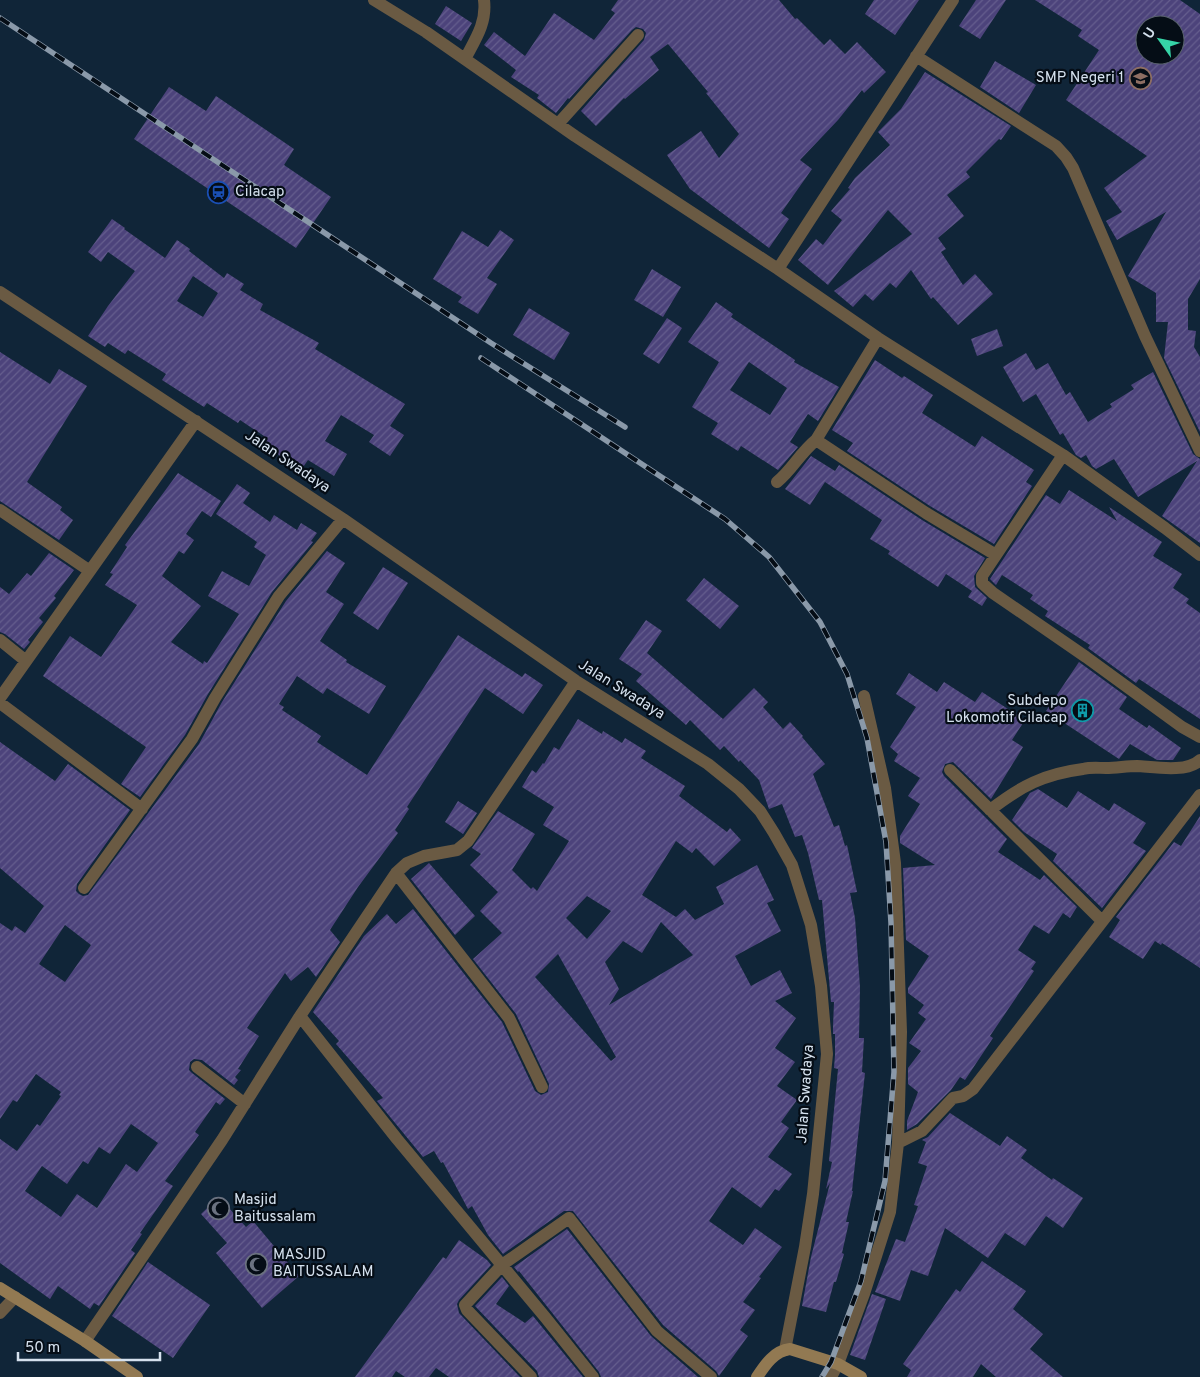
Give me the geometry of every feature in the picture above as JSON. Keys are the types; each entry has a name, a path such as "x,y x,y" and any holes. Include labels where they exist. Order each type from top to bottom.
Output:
{"main road":[{"path":"0,1288 85,1341 137,1377"},
{"path":"757,1377 767,1361 790,1349 838,1364 861,1377"}],"street":[{"path":"374,0 426,32 558,124 878,338 1063,455 1200,555"},
{"path":"465,59 482,26 485,15 484,0"},
{"path":"778,270 953,0"},
{"path":"558,124 638,35"},
{"path":"916,56 1056,146 1066,157 1073,168 1145,336 1200,451"},
{"name":"Jalan Swadaya","path":"0,292 343,520 576,681 708,764 744,794 760,811 792,865 811,925 821,986 827,1054 812,1203 785,1350"},
{"path":"777,482 791,468 804,450 816,440 878,338"},
{"path":"0,698 196,421"},
{"path":"816,440 926,513 996,555"},
{"path":"1063,455 982,576 982,583 993,593 1086,657 1182,727 1200,737"},
{"path":"0,510 90,571"},
{"path":"84,888 192,738 279,596 343,520"},
{"path":"0,640 26,661"},
{"path":"85,1341 396,873 407,863 424,856 456,850 468,841 576,681"},
{"path":"831,1377 838,1364 864,1294 890,1212 898,1143 901,1032 895,863 885,788 864,696"},
{"path":"0,703 142,809"},
{"path":"990,810 1024,786 1042,778 1061,773 1085,768 1136,766 1178,768 1196,764 1200,760"},
{"path":"950,770 1102,921"},
{"path":"898,1143 922,1131 953,1098 963,1096 973,1089 1200,795"},
{"path":"396,873 509,1018 542,1087"},
{"path":"300,1016 397,1139 593,1377"},
{"path":"197,1067 244,1104"},
{"path":"531,1377 465,1307 467,1302 502,1266 569,1218 657,1331 711,1377"},
{"path":"0,1313 15,1297"}],"building":[{"path":"618,0 779,0 795,19 797,18 824,45 830,39 845,54 857,42 886,72 864,93 862,90 838,120 800,160 812,169 781,213 789,219 769,248 690,189 667,155 701,131 719,158 739,134 706,93 708,92 668,44 650,57 659,70 624,98 596,126 581,111 644,40 646,33 643,29 636,27 632,30 556,113 537,98 539,95 511,77 516,70 484,45 494,32 525,56 554,13 594,40 615,13 611,10"},
{"path":"874,0 919,0 895,35 865,14"},
{"path":"976,0 1006,0 980,39 959,26"},
{"path":"1035,0 1180,0 1200,14 1200,279 1188,299 1188,330 1196,331 1194,347 1200,357 1200,432 1164,358 1168,322 1156,322 1156,293 1128,276 1166,212 1117,240 1106,221 1122,212 1104,188 1147,156 1066,100 1099,50 1078,36 1082,30"},
{"path":"446,6 472,23 461,41 435,24"},
{"path":"995,61 1036,85 1019,113 980,87"},
{"path":"925,72 1011,126 1001,140 999,139 966,172 970,177 947,195 964,216 938,238 946,249 941,252 963,285 975,274 993,294 958,325 933,297 931,299 911,270 896,288 890,283 873,301 865,294 853,307 834,291 912,234 888,210 828,285 798,260 816,239 823,245 842,220 831,211 850,189 848,188 855,178 890,145 878,132 901,109"},
{"path":"169,87 206,111 216,96 294,149 284,165 331,197 296,248 134,139"},
{"path":"112,219 165,258 177,240 224,278 227,273 244,284 240,290 263,304 260,310 319,343 315,349 405,404 390,426 404,435 390,456 369,442 374,435 341,415 325,441 347,454 334,476 308,460 301,470 260,442 264,436 240,420 238,423 207,403 204,407 162,380 166,374 128,350 125,354 108,343 105,347 88,336 135,271 108,252 101,262 88,252","holes":["193,276 218,293 203,317 177,301"]},
{"path":"500,230 514,240 487,278 497,284 478,314 458,302 462,297 433,279 462,231 488,247"},
{"path":"652,269 681,287 663,317 634,300"},
{"path":"716,302 733,314 731,317 795,360 794,362 839,387 818,421 808,414 790,442 798,447 778,470 741,446 738,451 711,434 718,423 692,407 719,362 688,342","holes":["749,362 787,388 770,415 730,390"]},
{"path":"529,308 570,333 554,360 513,335"},
{"path":"667,318 682,328 659,364 643,354"},
{"path":"997,329 1003,346 977,356 971,339"},
{"path":"0,352 50,384 59,369 87,386 27,482 62,507 60,510 73,520 59,540 0,501"},
{"path":"1026,353 1036,370 1048,363 1066,395 1070,392 1088,422 1112,407 1110,404 1134,389 1131,385 1153,372 1193,454 1200,459 1200,543 1162,516 1197,461 1138,497 1114,459 1096,469 1092,466 1086,455 1081,458 1076,455 1063,433 1060,435 1036,394 1023,402 1003,367"},
{"path":"875,360 933,395 922,413 975,447 982,436 1034,470 1026,482 1032,486 994,544 930,506 847,451 853,443 832,430"},
{"path":"811,456 835,471 839,465 922,520 985,558 974,576 975,587 987,598 982,606 968,597 972,591 946,574 938,587 888,554 890,551 870,539 882,520 825,482 810,505 785,489"},
{"path":"178,473 221,501 211,517 202,511 186,534 194,540 184,554 179,551 162,576 201,606 171,642 203,664 204,661 207,663 239,614 208,596 222,571 249,586 266,555 254,547 257,542 216,514 237,484 250,493 243,503 270,522 274,515 297,530 301,523 317,533 311,541 313,542 272,592 208,694 185,735 140,797 121,784 146,747 43,676 70,636 101,657 137,605 105,585 113,574 110,573 127,547 125,545"},
{"path":"1069,490 1117,521 1109,507 1162,542 1153,556 1182,574 1173,588 1189,599 1186,603 1200,613 1200,719 1139,679 1136,683 1088,648 1090,645 1045,616 1048,611 1030,599 1033,595 1002,575 996,585 990,579 1046,495 1060,504"},
{"path":"327,551 345,563 326,592 344,604 320,641 347,660 346,662 386,686 369,714 327,688 323,694 297,676 279,704 284,707 282,710 321,736 317,742 367,775 458,635 522,677 525,673 543,685 523,714 485,688 407,807 409,809 395,830 398,833 358,887 330,930 340,942 316,977 308,967 291,981 285,973 247,1028 259,1036 238,1069 241,1070 235,1077 238,1080 234,1085 202,1060 194,1059 190,1062 189,1070 225,1099 220,1105 216,1102 195,1132 199,1135 165,1181 173,1186 140,1233 142,1234 131,1250 135,1253 99,1306 94,1303 90,1309 58,1286 50,1299 0,1263 0,1139 17,1151 37,1124 40,1126 61,1096 59,1095 61,1092 36,1074 17,1102 13,1100 0,1119 0,923 12,931 15,926 25,933 44,906 0,868 0,742 55,781 68,764 130,810 77,884 76,891 79,894 83,896 88,895 199,744 222,702 286,601","holes":["65,925 91,945 65,982 39,964","131,1124 158,1143 137,1172 126,1164 97,1208 77,1194 61,1217 25,1191 42,1166 67,1184 83,1161 88,1164 99,1147 110,1154"]},
{"path":"49,553 74,570 54,596 56,598 39,618 43,622 28,640 30,642 24,649 0,632 0,587 9,594 27,573 31,576"},
{"path":"383,567 408,583 378,630 353,613"},
{"path":"704,578 739,606 720,629 686,600"},
{"path":"646,620 662,631 647,653 723,719 754,688 768,702 763,707 783,729 790,722 803,736 825,764 813,774 834,827 839,825 845,846 847,845 857,892 850,893 855,918 860,987 859,1038 864,1038 862,1072 865,1073 853,1191 842,1253 844,1254 826,1312 802,1306 811,1257 830,1183 826,1189 832,1162 829,1161 838,1069 834,1068 834,1002 831,1002 822,900 819,900 802,835 795,837 782,804 769,809 759,780 740,760 739,762 724,746 720,750 690,720 686,725 636,681 642,674 619,659"},
{"name":"Subdepo Lokomotif Cilacap","path":"1079,662 1127,697 1119,709 1147,728 1149,725 1181,748 1173,760 1157,760 1130,744 1119,759 1046,711"},
{"path":"909,673 937,692 944,682 975,702 982,692 1025,720 1012,740 1023,747 991,799 953,762 945,764 942,772 1007,839 998,852 1040,880 1044,875 1077,907 1070,918 1063,913 1049,934 1034,925 1018,950 1036,962 1031,969 1034,971 990,1036 993,1038 965,1080 960,1077 951,1090 917,1124 907,1130 907,1121 918,1092 908,1084 908,1068 921,1051 909,1043 926,1019 918,1013 924,1005 908,993 908,988 929,956 906,940 903,868 935,865 900,843 900,836 920,804 908,796 920,778 894,761 898,754 890,747 916,707 896,694"},
{"path":"578,719 602,734 603,731 622,743 625,738 646,751 641,758 685,786 679,796 727,832 730,828 741,840 714,866 696,848 692,853 676,841 642,895 676,917 685,909 695,920 724,904 716,887 757,865 774,900 767,903 781,931 735,956 751,986 780,970 792,993 775,1001 796,1018 775,1048 795,1062 777,1086 797,1100 781,1122 789,1128 768,1157 792,1174 779,1191 775,1189 761,1208 732,1187 709,1221 743,1245 755,1228 782,1247 743,1302 755,1310 740,1330 748,1336 719,1376 716,1371 663,1325 573,1211 564,1211 503,1254 488,1235 472,1206 468,1209 443,1162 441,1163 434,1151 423,1157 377,1101 383,1098 336,1044 339,1041 313,1012 364,936 387,914 396,924 413,909 502,1022 535,1091 541,1095 548,1092 549,1084 516,1014 473,959 502,933 480,911 498,892 470,865 481,854 472,848 498,811 535,834 512,870 531,889 533,887 537,891 569,841 543,825 554,807 522,787 532,770 536,773 544,764 554,747 559,750","holes":["587,896 611,911 587,939 566,918","661,922 693,955 609,1005 619,989 605,962 623,941 642,953","558,954 616,1057 611,1061 535,977"]},
{"path":"1038,789 1067,808 1078,791 1109,811 1114,803 1146,823 1133,843 1146,851 1102,908 1053,861 1057,854 1024,832 1012,820 1030,793"},
{"path":"458,801 477,813 463,834 445,822"},
{"path":"1200,816 1200,968 1162,943 1161,945 1155,941 1143,959 1109,937 1120,920 1116,917 1174,842 1181,846"},
{"path":"429,863 475,916 455,935 411,879"},
{"path":"950,1113 1000,1146 1007,1136 1027,1150 1021,1158 1052,1180 1053,1178 1083,1198 1063,1228 1046,1216 1025,1246 1005,1233 988,1258 945,1228 928,1276 911,1270 900,1301 875,1292 896,1239 905,1242 918,1206 914,1205 927,1166 918,1163 926,1142 922,1140 928,1137"},
{"name":"MASJID BAITUSSALAM","path":"219,1197 246,1227 253,1221 299,1276 262,1308 216,1253 227,1243 201,1214"},
{"path":"567,1229 651,1336 698,1377 601,1377 599,1372 514,1267"},
{"path":"459,1240 491,1265 459,1300 457,1304 459,1313 520,1377 449,1377 436,1368 429,1377 405,1377 396,1371 392,1377 355,1377 443,1257 446,1259"},
{"path":"982,1261 1026,1291 1013,1309 1043,1334 1030,1349 1063,1377 996,1377 981,1364 973,1377 907,1377 911,1370 903,1364 956,1289 960,1292"},
{"path":"148,1262 210,1305 173,1358 112,1316"},
{"path":"502,1277 509,1286 496,1304 525,1323 533,1316 583,1377 539,1377 537,1371 475,1306"},
{"path":"872,1294 886,1299 865,1360 850,1355"}],"railway":[{"path":"0,18 491,343 625,427"},
{"path":"481,358 725,519 769,557 820,622 847,674 867,738 886,842 891,923 894,1072 885,1181 861,1281 831,1362 822,1377"}],"place":[{"name":"SMP Negeri 1","path":"1140,78"},
{"name":"Cilacap","path":"219,192"},
{"name":"Subdepo Lokomotif Cilacap","path":"1083,710"},
{"name":"Masjid Baitussalam","path":"218,1209"},
{"name":"MASJID BAITUSSALAM","path":"257,1264"}]}
